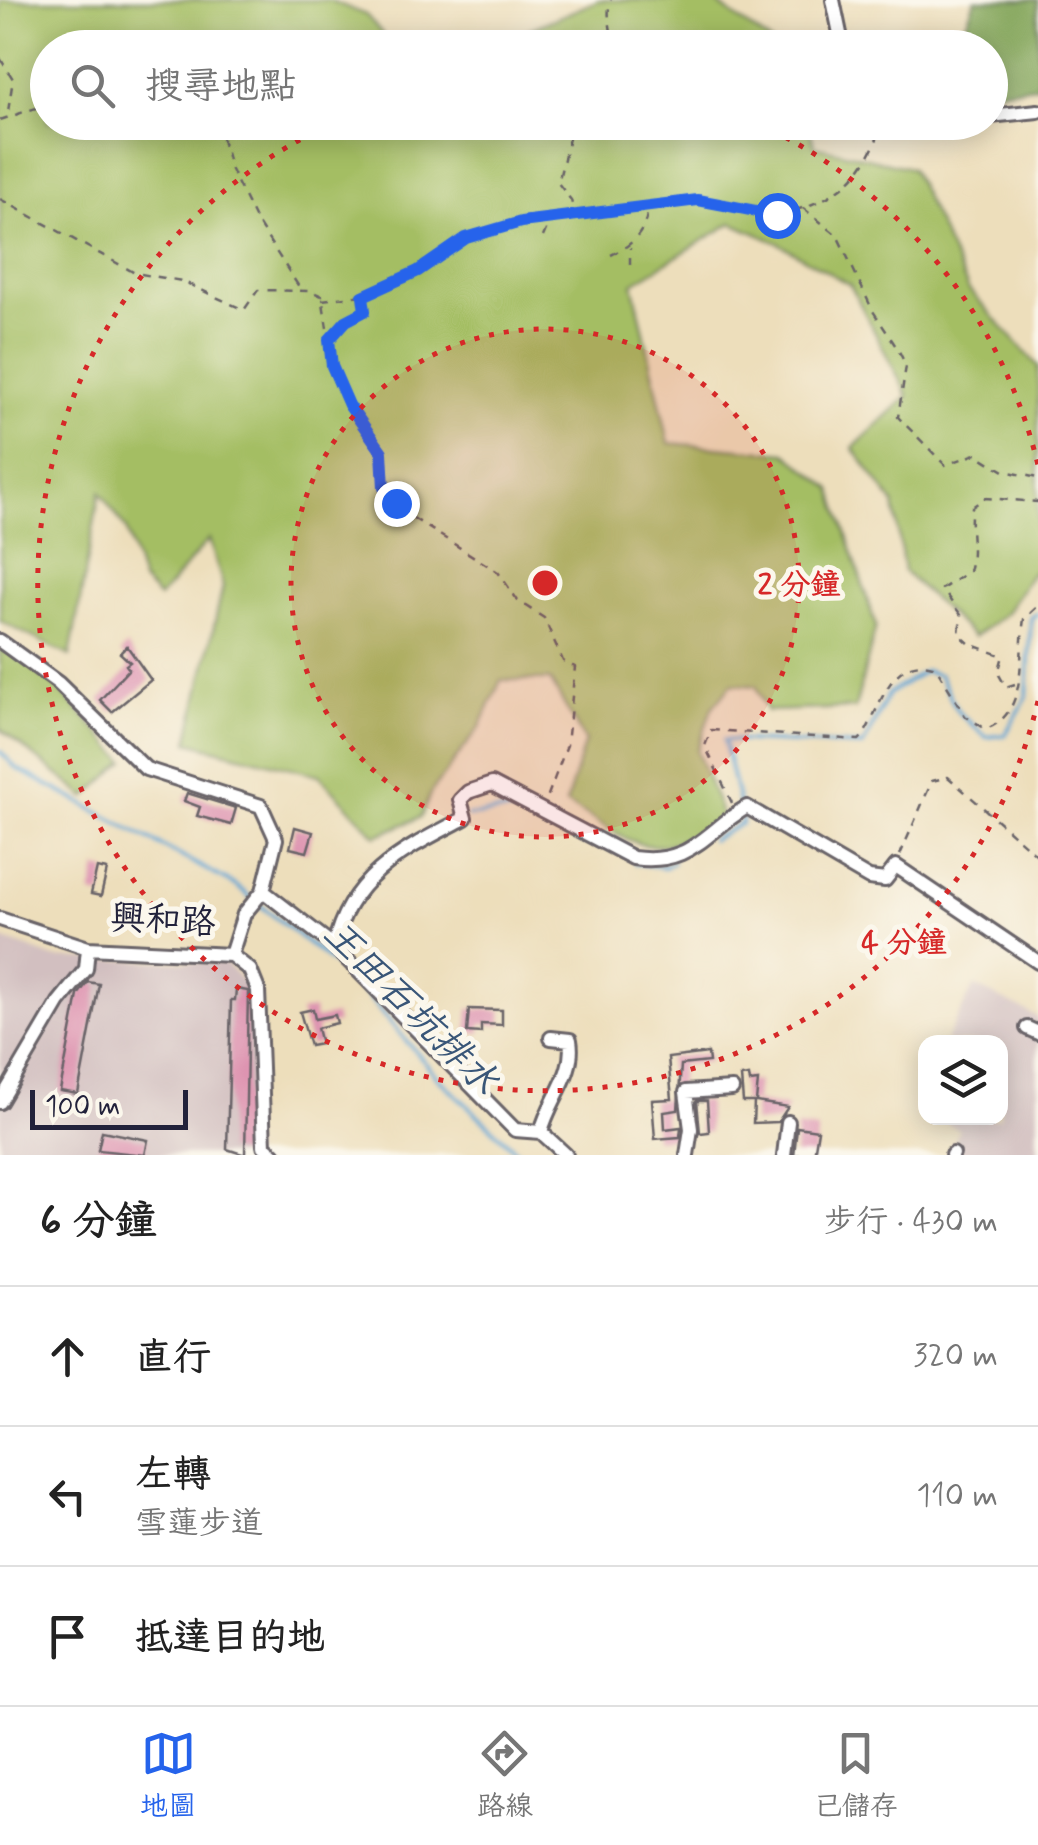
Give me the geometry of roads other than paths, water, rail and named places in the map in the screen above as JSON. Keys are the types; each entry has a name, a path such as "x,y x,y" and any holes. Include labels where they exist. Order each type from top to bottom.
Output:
{"street":[{"path":"833,0 839,30"},
{"path":"1008,114 1038,111"},
{"path":"0,641 58,683 146,768 261,806 276,839 263,891 244,914 231,955"},
{"path":"328,942 356,891 391,857 465,818 460,800 468,792 492,784 633,858 655,861 678,855 722,829 747,807 869,878 886,880 896,866 1038,962"},
{"path":"263,891 328,942 514,1130 541,1132 566,1155"},
{"name":"興和路","path":"0,920 88,948 231,955 250,970 258,990 264,1146 274,1155"},
{"path":"0,1102 59,1002 86,969 88,948"},
{"path":"541,1132 550,1100 571,1061 570,1040 551,1038"},
{"path":"687,1155 690,1129 686,1092 732,1089"},
{"path":"784,1155 788,1122"}],"waterway":[{"path":"740,808 724,740 863,746 888,694 925,671 939,675 958,712 986,737 1005,735 1027,697 1031,617 1038,614"},
{"name":"王田石坑排水","path":"0,751 16,768 235,885 354,980 439,1079 521,1155"},
{"path":"468,816 528,809"},
{"path":"712,840 742,823 742,818"},
{"path":"635,863 665,867 673,862"},
{"path":"327,936 337,918"}]}
